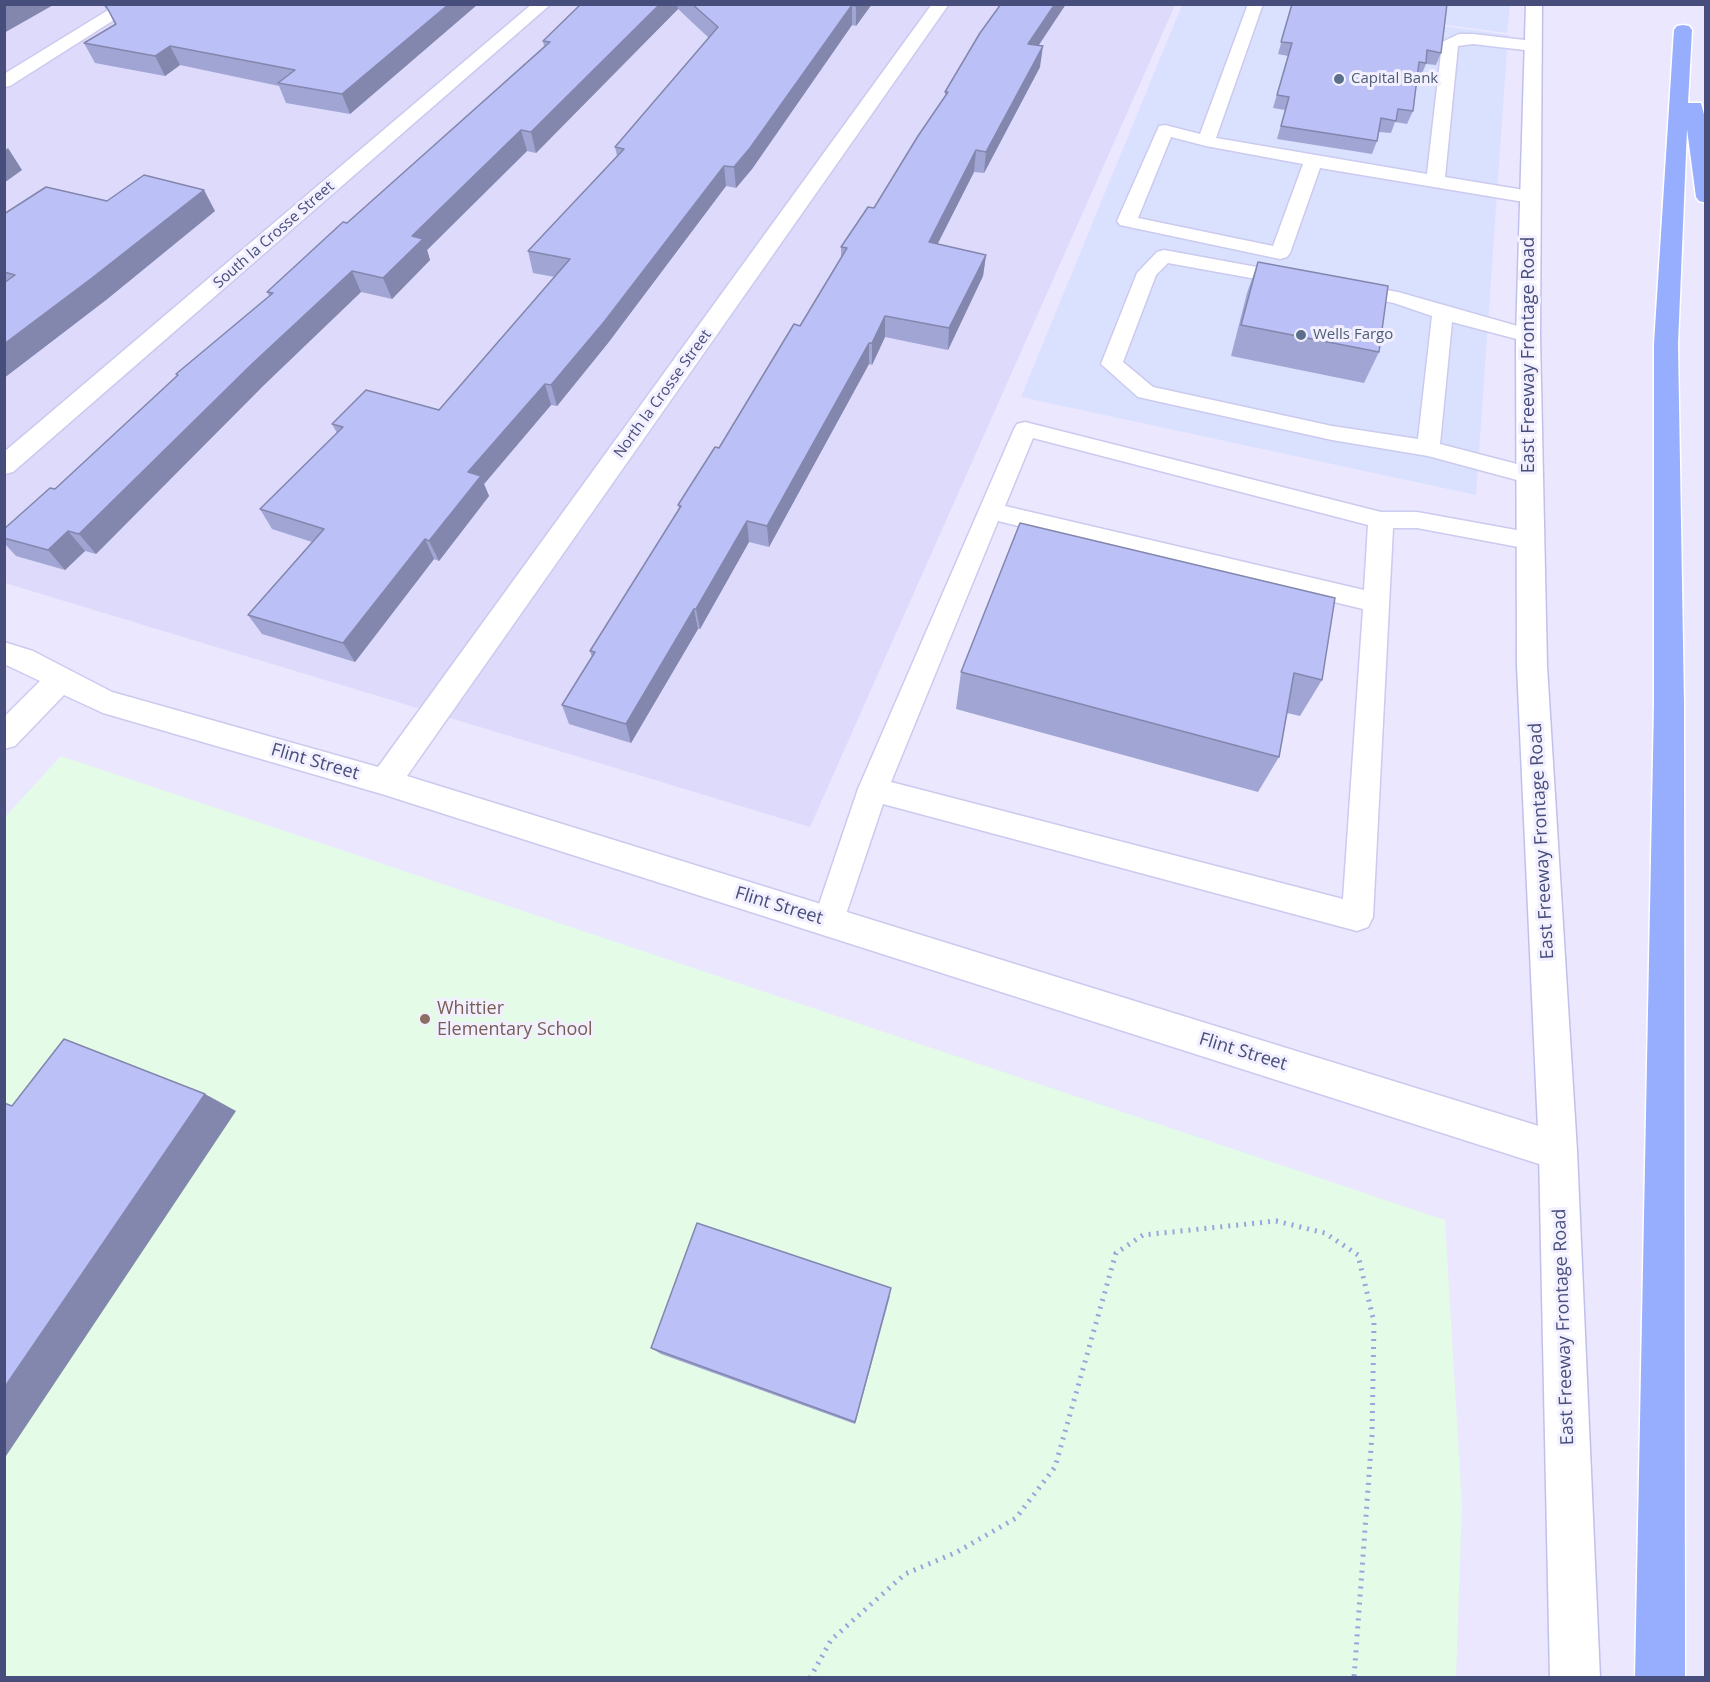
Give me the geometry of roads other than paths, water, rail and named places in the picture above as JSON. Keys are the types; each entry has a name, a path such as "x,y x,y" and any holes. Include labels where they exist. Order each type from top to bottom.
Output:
{"highway":[{"path":"1660,1677 1669,704 1666,344 1682,21 1706,197"}],"street":[{"path":"4,82 131,4"},
{"name":"South la Crosse Street","path":"4,466 543,4"},
{"name":"North la Crosse Street","path":"384,782 941,4"},
{"name":"East Freeway Frontage Road","path":"1534,4 1528,336 1532,666 1558,1150 1575,1677"},
{"name":"Flint Street","path":"4,653 23,659 103,701 384,782 1558,1150"},
{"path":"4,737 60,680"}],"lane":[{"path":"1206,141 1256,4"},
{"path":"1435,181 1450,44 1460,39 1473,39 1533,46"},
{"path":"1313,161 1280,253 1127,222 1165,130 1206,141 1313,161 1530,197"},
{"path":"1528,336 1398,298 1164,256 1147,273 1112,364 1146,392 1332,433 1428,448 1528,475"},
{"path":"1428,448 1443,313"},
{"path":"829,922 873,789 1025,429 1381,520 1417,520 1529,540"},
{"path":"991,511 1375,602"},
{"path":"873,789 1357,917 1381,520"}],"place":[{"name":"Capital Bank","path":"1339,79"},
{"name":"Wells Fargo","path":"1301,335"},
{"name":"Whittier Elementary School","path":"425,1019"}]}
